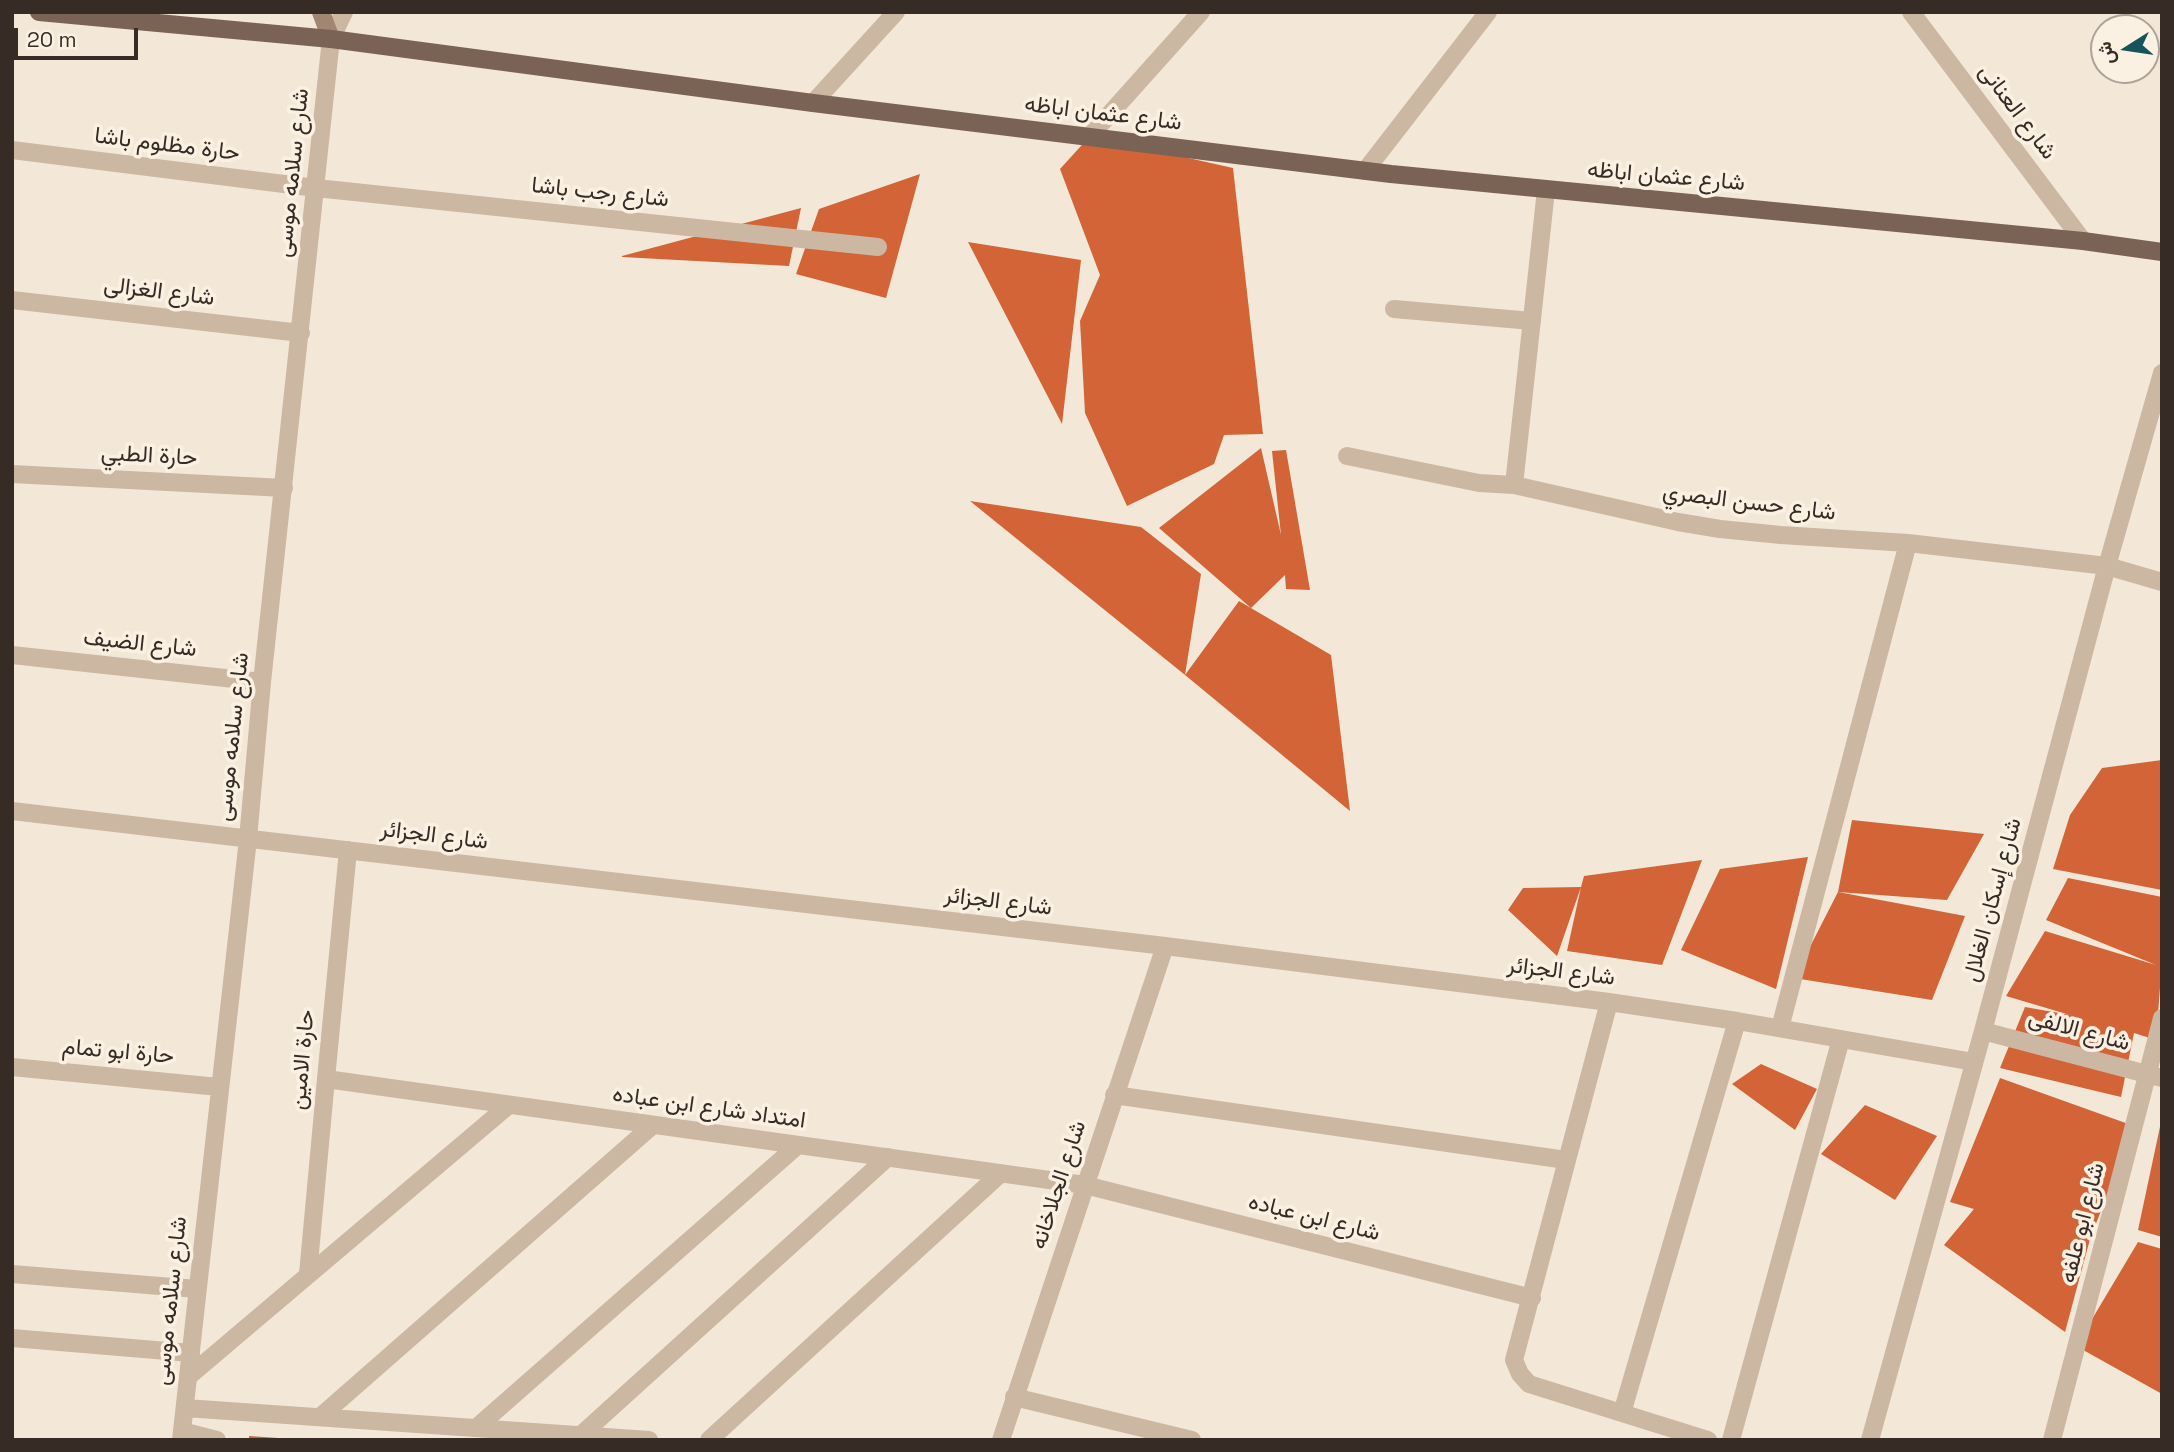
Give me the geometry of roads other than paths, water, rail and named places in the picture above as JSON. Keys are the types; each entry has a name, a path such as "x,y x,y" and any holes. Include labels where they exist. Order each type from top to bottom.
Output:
{"main road":[{"name":"شارع عثمان اباظه","path":"39,12 331,39 813,103 1365,171 2083,241 2162,252"},
{"path":"321,12 331,39"}],"street":[{"name":"شارع سلامه موسى","path":"182,1436 248,839 262,682 331,39 344,12"},
{"path":"813,103 896,12"},
{"path":"1090,136 1201,12"},
{"path":"1365,171 1488,12"},
{"name":"شارع العنانى","path":"1911,12 2083,241"},
{"name":"حارة مظلوم باشا","path":"12,150 316,188"},
{"name":"شارع رجب باشا","path":"316,188 878,247"},
{"path":"1514,485 1546,190"},
{"name":"شارع الغزالى","path":"12,300 301,333"},
{"path":"1394,309 1532,321"},
{"name":"شارع إسكان الغلال","path":"1870,1440 2107,566 2162,373"},
{"name":"شارع حسن البصري","path":"1347,456 1479,483 1514,485 1720,529 1908,543 2107,566 2162,582"},
{"name":"حارة الطبي","path":"12,474 284,488"},
{"path":"1780,1028 1908,543"},
{"name":"شارع الضيف","path":"12,654 262,682"},
{"name":"شارع الجزائر","path":"12,811 1165,946 1609,1002 1974,1062"},
{"name":"حارة الامين","path":"308,1274 348,850"},
{"name":"شارع الجلاخانه","path":"1001,1440 1165,946"},
{"path":"1609,1002 1514,1360 1520,1374 1529,1384 1708,1440"},
{"name":"شارع ابو علفه","path":"2052,1440 2155,1076 2162,1018"},
{"path":"1622,1413 1737,1021"},
{"name":"شارع الالفى","path":"1983,1031 2155,1076"},
{"path":"1731,1440 1841,1039"},
{"name":"حارة ابو تمام","path":"12,1067 219,1087"},
{"name":"امتداد شارع ابن عباده","path":"326,1079 1085,1185"},
{"path":"1114,1094 1566,1160"},
{"path":"188,1377 509,1105"},
{"path":"320,1417 653,1125"},
{"path":"476,1428 798,1145"},
{"path":"581,1435 888,1157"},
{"path":"709,1440 1001,1173"},
{"name":"شارع ابن عباده","path":"1085,1185 1532,1298"},
{"path":"12,1274 197,1289"},
{"path":"12,1338 191,1353"},
{"path":"1014,1397 1192,1440"},
{"path":"185,1408 649,1440"},
{"path":"182,1436 217,1440"}]}
